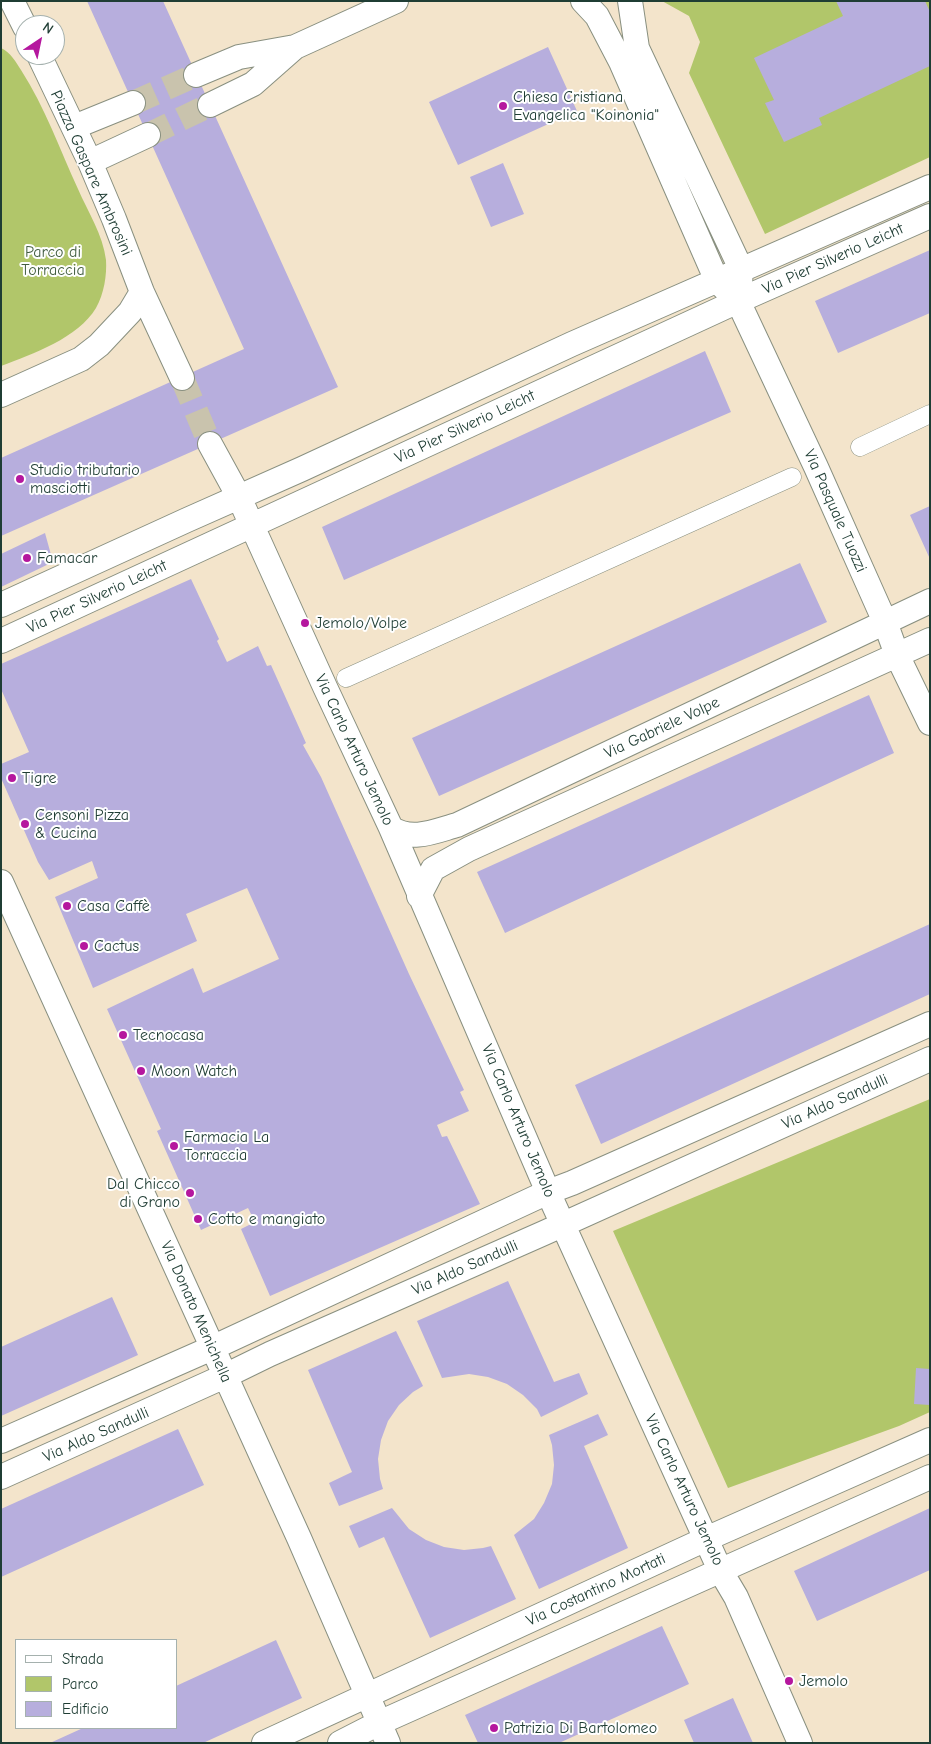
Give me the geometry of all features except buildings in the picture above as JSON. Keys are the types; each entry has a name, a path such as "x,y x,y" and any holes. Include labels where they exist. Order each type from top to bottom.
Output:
{"street":[{"path":"196,75 239,57 295,47 396,1"},
{"name":"Via Pasquale Tuozzi","path":"583,1 597,16 621,62 717,281 738,301 885,622 897,655 930,723"},
{"path":"630,1 637,48 741,269"},
{"path":"210,105 253,84 295,47"},
{"name":"Piazza Gaspare Ambrosini","path":"43,65 90,162 142,292 182,378"},
{"path":"74,127 133,103"},
{"path":"90,162 148,135"},
{"name":"Via Pier Silverio Leicht","path":"1,606 572,344 930,187"},
{"name":"Via Pier Silverio Leicht","path":"1,641 738,301 930,216"},
{"name":"Via Pasquale Tuozzi","path":"738,301 741,269"},
{"path":"1,395 81,359 99,345 130,312 142,292"},
{"path":"860,446 930,414"},
{"path":"210,444 239,497"},
{"path":"346,678 792,477"},
{"name":"Via Carlo Arturo Jemolo","path":"239,497 391,828 548,1192 720,1570 736,1597 800,1743"},
{"name":"Via Gabriele Volpe","path":"391,828 399,834 419,836 458,825 930,601"},
{"name":"Via Gabriele Volpe","path":"419,896 433,869 469,849 930,640"},
{"name":"Via Donato Menichella","path":"1,882 298,1538 383,1733"},
{"name":"Via Aldo Sandulli","path":"1,1441 212,1348 548,1192 930,1024"},
{"name":"Via Aldo Sandulli","path":"1,1477 270,1354 563,1225 930,1059"},
{"name":"Via Costantino Mortati","path":"264,1743 706,1539 930,1440"},
{"name":"Via Costantino Mortati","path":"340,1743 383,1733 720,1570 930,1477"}],"green space":[{"path":"662,1 930,1 930,157 765,234 689,73 700,42 689,16"},
{"name":"Parco di Torraccia","path":"1,48 10,55 15,61 15,65 18,65 30,84 45,114 98,233 104,251 106,266 101,297 88,319 54,344 1,366"},
{"path":"930,1099 930,1412 899,1426 728,1488 613,1231"}],"tunnel":[{"path":"133,103 196,75"},
{"path":"148,135 210,105"},
{"path":"182,378 210,444"}],"place":[{"name":"Chiesa Cristiana Evangelica \"Koinonia\"","path":"503,106"},
{"name":"Studio tributario masciotti","path":"20,479"},
{"name":"Famacar","path":"27,558"},
{"name":"Jemolo/Volpe","path":"305,623"},
{"name":"Tigre","path":"12,778"},
{"name":"Censoni Pizza & Cucina","path":"25,824"},
{"name":"Casa Caffè","path":"67,906"},
{"name":"Cactus","path":"84,946"},
{"name":"Tecnocasa","path":"123,1035"},
{"name":"Moon Watch","path":"141,1071"},
{"name":"Farmacia La Torraccia","path":"174,1146"},
{"name":"Dal Chicco di Grano","path":"190,1193"},
{"name":"Cotto e mangiato","path":"198,1219"},
{"name":"Jemolo","path":"789,1681"},
{"name":"Patrizia Di Bartolomeo","path":"494,1728"}]}
